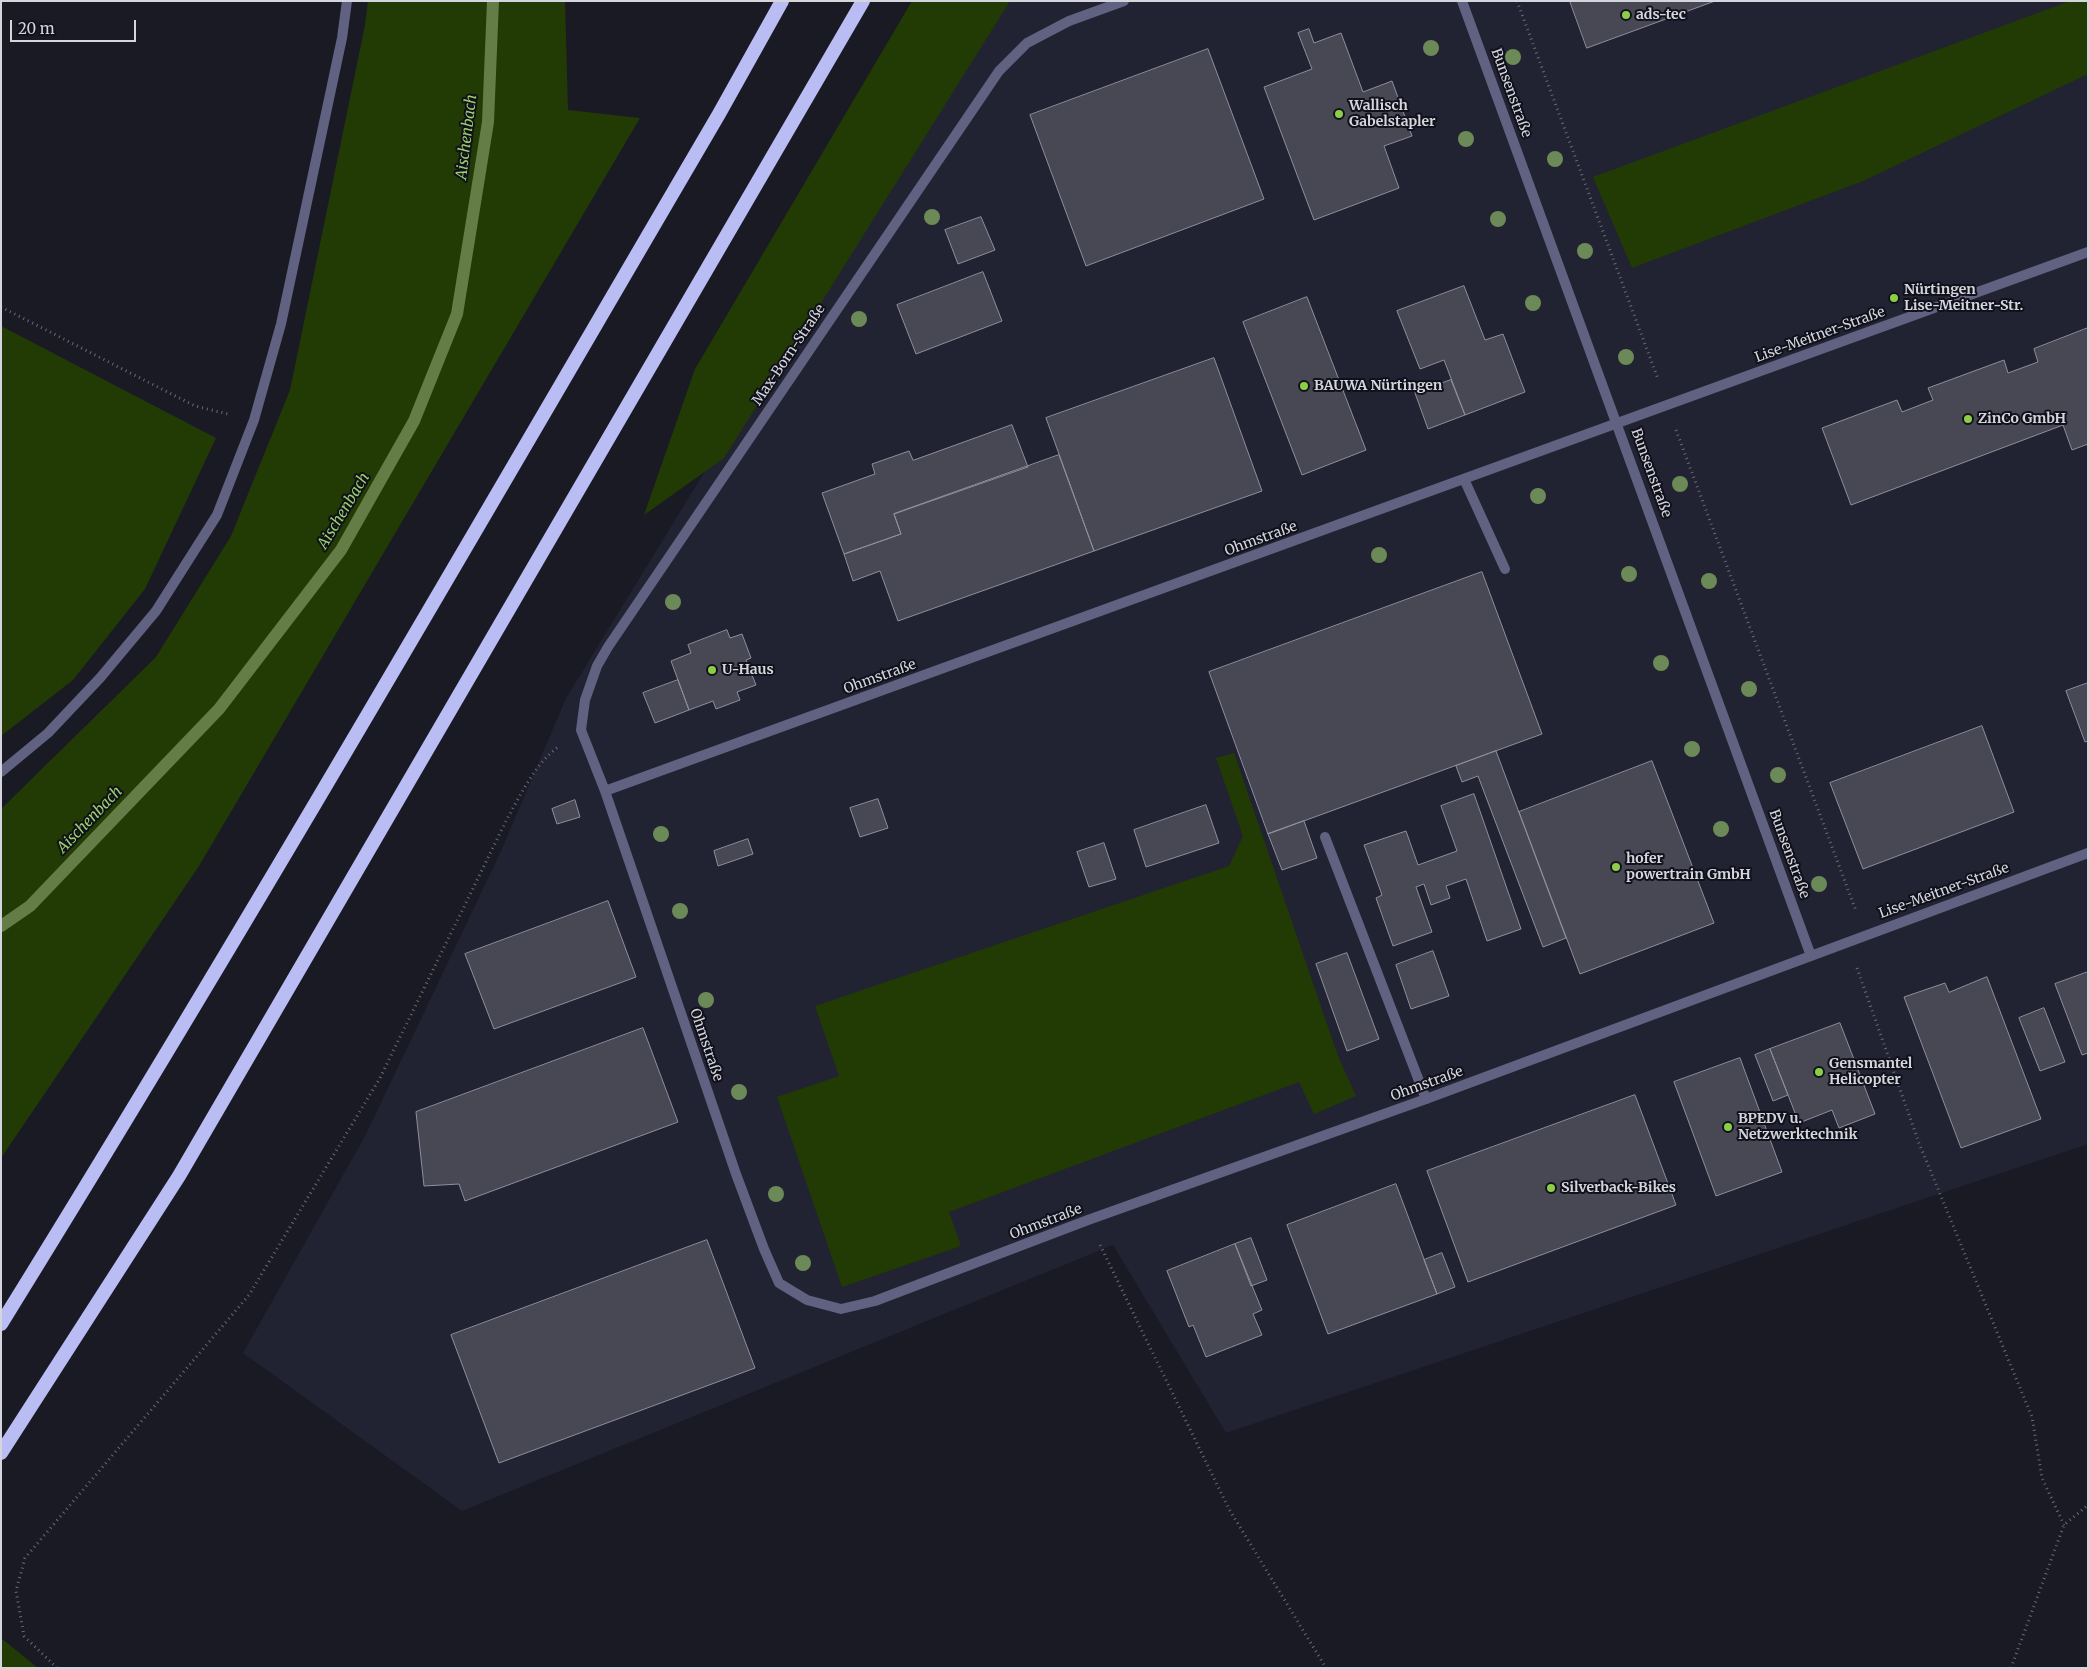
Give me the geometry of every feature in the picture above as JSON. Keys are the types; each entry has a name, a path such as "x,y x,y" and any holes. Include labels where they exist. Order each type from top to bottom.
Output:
{"highway":[{"path":"1,1324 116,1138 284,857 718,114 782,1"},
{"path":"1,1452 179,1176 864,1"}],"street":[{"path":"1,772 48,734 100,678 156,611 217,515 254,420 281,324 342,38 347,1"},
{"name":"Max-Born-Straße","path":"605,791 581,730 585,700 597,666 608,647 999,71 1026,43 1069,21 1124,1"},
{"name":"Bunsenstraße","path":"1462,1 1618,423 1811,956"},
{"name":"Lise-Meitner-Straße","path":"1618,423 2088,252"},
{"name":"Ohmstraße","path":"1618,423 605,791 736,1174 778,1283 807,1300 841,1309 876,1301 1088,1220 1426,1099 1811,956"},
{"path":"1464,479 1505,569"},
{"path":"1325,837 1426,1099"},
{"name":"Lise-Meitner-Straße","path":"1811,956 2088,853"}],"path":[{"path":"1517,1 1865,935"},
{"path":"1,307 195,406 254,420"},
{"path":"57,1668 24,1636 16,1591 25,1558 249,1295 380,1078 507,818 530,779 552,751 581,730"},
{"path":"1848,942 1919,1143 2032,1417 2042,1478 2064,1525"},
{"path":"1088,1220 1229,1509 1326,1668"},
{"path":"2011,1668 2064,1525 2088,1505"}],"shaded area":[{"path":"993,1 2088,1 2088,1144 1226,1433 1113,1245 462,1511 243,1353 365,1136 501,851 566,698"}],"green space":[{"path":"368,1 565,1 568,110 640,118 199,866 1,1158 1,809 156,657 231,536 290,390 365,25"},
{"path":"912,1 1010,1 724,458 644,515 695,369"},
{"path":"2070,1 2088,1 2088,74 1863,181 1632,268 1593,177"},
{"path":"1,326 216,438 145,589 73,680 1,736"},
{"path":"1234,753 1338,1056 1356,1096 1314,1114 1299,1082 949,1212 961,1246 842,1287 777,1097 839,1076 815,1006 1229,866 1243,836 1216,758"},
{"path":"1,1638 38,1668 1,1668"}],"building":[{"name":"ads-tec","path":"1570,1 1715,1 1587,48"},
{"name":"Wallisch Gabelstapler","path":"1309,29 1314,43 1341,33 1363,92 1392,81 1412,136 1384,146 1399,188 1314,220 1264,87 1312,69 1298,33"},
{"path":"1208,49 1264,199 1086,266 1030,115"},
{"path":"981,217 995,250 958,264 945,230"},
{"path":"983,272 1002,321 916,354 897,305"},
{"path":"1464,286 1485,340 1503,334 1525,392 1465,415 1444,360 1420,369 1397,311"},
{"name":"BAUWA Nürtingen","path":"1307,297 1366,450 1302,475 1243,322"},
{"name":"ZinCo GmbH","path":"2088,328 2088,444 2072,450 2063,425 1851,505 1822,428 1897,400 1902,412 1933,400 1928,388 2004,360 2008,373 2038,362 2034,349"},
{"path":"1214,358 1262,491 1094,551 1046,418"},
{"path":"1451,380 1465,415 1428,429 1415,393"},
{"path":"1012,425 1028,467 894,514 901,534 844,554 822,493 875,474 872,464 909,451 913,460"},
{"path":"1059,455 1094,551 898,621 880,571 853,581 844,554 901,534 894,514"},
{"path":"1482,572 1542,734 1268,834 1209,672"},
{"name":"U-Haus","path":"727,630 730,638 742,634 751,658 746,660 756,685 737,692 740,700 716,709 713,701 689,710 671,661 691,653 688,645"},
{"path":"678,680 689,710 655,723 643,693"},
{"path":"2088,683 2088,741 2085,742 2066,691"},
{"path":"1982,726 2014,812 1863,869 1830,783"},
{"path":"1496,751 1566,938 1543,947 1478,776 1462,782 1456,766"},
{"name":"hofer powertrain GmbH","path":"1652,761 1714,923 1580,974 1519,812"},
{"path":"1474,794 1521,929 1487,941 1466,879 1446,886 1450,898 1431,905 1424,884 1416,887 1432,932 1393,946 1376,898 1382,895 1364,845 1406,831 1418,865 1457,851 1441,806"},
{"path":"878,799 888,828 860,837 850,808"},
{"path":"575,800 580,817 557,824 552,809"},
{"path":"1206,805 1219,843 1146,867 1134,830"},
{"path":"1304,821 1317,858 1282,870 1268,834"},
{"path":"748,839 753,854 718,866 714,851"},
{"path":"1104,843 1116,879 1089,887 1077,852"},
{"path":"608,901 636,977 494,1029 465,954"},
{"path":"1433,951 1449,996 1411,1009 1396,965"},
{"path":"1347,953 1379,1039 1347,1051 1316,964"},
{"path":"2088,972 2088,1053 2082,1055 2055,984"},
{"path":"1987,977 2041,1119 1961,1148 1904,997 1945,983 1949,992"},
{"path":"2044,1008 2065,1062 2040,1071 2019,1018"},
{"name":"Gensmantel Helicopter","path":"1840,1023 1875,1114 1839,1128 1832,1110 1799,1123 1770,1049"},
{"path":"643,1028 678,1122 465,1201 459,1184 424,1186 416,1112"},
{"path":"1770,1049 1788,1095 1773,1101 1755,1055"},
{"name":"BPEDV u. Netzwerktechnik","path":"1740,1058 1782,1172 1716,1196 1674,1082"},
{"name":"Silverback-Bikes","path":"1635,1095 1676,1205 1468,1282 1427,1171"},
{"path":"1396,1184 1437,1294 1328,1334 1287,1225"},
{"path":"1251,1238 1267,1280 1251,1286 1235,1244"},
{"path":"707,1240 755,1368 499,1463 451,1335"},
{"path":"1235,1244 1262,1310 1253,1314 1262,1335 1206,1357 1193,1325 1189,1327 1167,1271"},
{"path":"1442,1253 1455,1287 1437,1294 1424,1260"}],"waterway":[{"name":"Aischenbach","path":"1,926 30,906 219,709 341,550 414,421 457,314 488,122 493,1"}],"place":[{"name":"ads-tec","path":"1626,15"},
{"name":"Wallisch Gabelstapler","path":"1339,114"},
{"name":"Nürtingen Lise-Meitner-Str.","path":"1894,298"},
{"name":"BAUWA Nürtingen","path":"1304,386"},
{"name":"ZinCo GmbH","path":"1968,419"},
{"name":"U-Haus","path":"712,670"},
{"name":"hofer powertrain GmbH","path":"1616,867"},
{"name":"Gensmantel Helicopter","path":"1819,1072"},
{"name":"BPEDV u. Netzwerktechnik","path":"1728,1127"},
{"name":"Silverback-Bikes","path":"1551,1188"}]}
